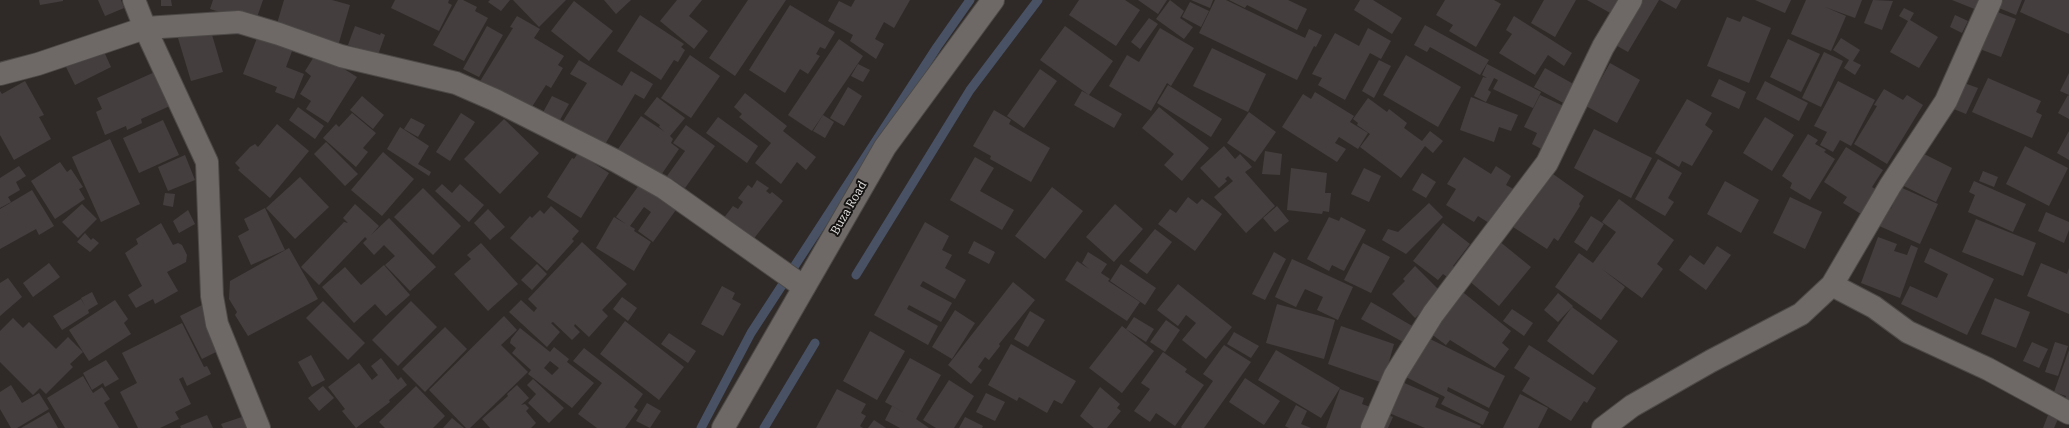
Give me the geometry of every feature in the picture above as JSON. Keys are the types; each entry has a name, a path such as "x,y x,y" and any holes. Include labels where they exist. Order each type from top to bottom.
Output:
{"street":[{"path":"134,0 145,28 207,162 212,296 217,324 259,428"},
{"name":"Buza Road","path":"723,428 885,147 993,0"},
{"path":"1372,428 1395,375 1432,314 1547,163 1603,47 1631,0"},
{"path":"1603,428 1632,406 1730,351 1801,314 1832,285 1890,186 1946,101 1991,0"},
{"path":"0,74 38,64 145,28 239,22 279,34 341,56 456,83 495,100 616,161 664,188 804,287"},
{"path":"1832,285 1874,307 1908,332 1988,369 2069,413"}],"building":[{"path":"39,0 63,0 63,1 40,5"},
{"path":"98,0 121,0 124,8 105,16"},
{"path":"161,0 171,0 172,6 161,6"},
{"path":"213,0 263,0 255,23 210,9"},
{"path":"284,0 332,0 350,5 338,46 276,27"},
{"path":"395,0 449,0 448,3 452,5 439,31 391,8"},
{"path":"458,0 463,0 477,7 475,11 488,18 464,61 433,45"},
{"path":"490,0 510,0 501,11 488,2"},
{"path":"513,0 566,0 539,27"},
{"path":"604,0 631,0 616,14"},
{"path":"677,0 702,0 689,16 708,31 694,49 660,21"},
{"path":"748,0 786,0 735,76 709,58"},
{"path":"855,0 910,0 894,28 884,22 875,39 884,44 876,59 850,41 853,35 828,21 839,1 851,7"},
{"path":"1079,0 1125,0 1140,10 1116,46 1069,15"},
{"path":"1138,0 1167,0 1158,14"},
{"path":"1170,0 1184,11 1180,18 1193,27 1184,39 1156,19"},
{"path":"1191,0 1213,0 1210,8"},
{"path":"1215,0 1226,0 1305,38 1309,29 1322,35 1316,47 1314,46 1297,80 1199,33"},
{"path":"1229,0 1288,0 1307,9 1297,30 1247,5 1245,8"},
{"path":"1360,0 1373,0 1402,18 1392,34 1354,10"},
{"path":"1445,0 1494,0 1501,4 1476,47 1449,31 1453,25 1436,15"},
{"path":"1544,0 1576,0 1555,37 1531,23"},
{"path":"1587,0 1619,0 1612,14"},
{"path":"1637,0 1659,0 1628,52 1612,43"},
{"path":"1660,0 1681,0 1676,9"},
{"path":"1755,0 1791,0 1785,13"},
{"path":"1806,0 1862,0 1855,18 1825,7 1846,16 1831,51 1791,34"},
{"path":"1873,0 1893,1 1882,30 1864,23"},
{"path":"1952,0 1981,0 1977,10"},
{"path":"1997,0 2022,0 2016,15 1994,6"},
{"path":"2025,0 2069,0 2069,34 2020,12"},
{"path":"574,1 613,31 589,61 551,31"},
{"path":"1190,2 1209,11 1201,27 1182,17"},
{"path":"790,5 835,32 825,49 820,47 816,54 820,56 808,74 800,69 785,93 749,70"},
{"path":"1904,8 1914,13 1910,20 1938,37 1919,68 1890,52 1908,21 1899,16"},
{"path":"1992,10 2016,19 2001,57 1977,48"},
{"path":"640,15 684,44 681,47 685,50 678,62 674,60 661,80 617,51"},
{"path":"1955,15 1968,21 1962,33 1950,27"},
{"path":"517,16 540,29 534,38 564,56 558,65 563,68 551,88 546,85 528,113 479,83 513,28 510,27"},
{"path":"1514,16 1572,53 1564,66 1548,55 1535,75 1499,53 1512,34 1506,30"},
{"path":"1743,16 1771,28 1749,83 1707,66 1727,17 1740,22"},
{"path":"1149,18 1158,24 1140,49 1131,42"},
{"path":"1425,25 1489,60 1480,75 1430,47 1427,52 1414,45"},
{"path":"355,26 380,35 381,33 385,35 378,55 348,45"},
{"path":"487,26 503,35 479,77 463,69"},
{"path":"1065,26 1113,61 1089,95 1040,60"},
{"path":"210,28 223,72 191,81 178,38"},
{"path":"1160,28 1194,48 1171,86 1167,83 1151,111 1109,86 1127,55 1139,62"},
{"path":"1368,28 1391,41 1381,59 1370,53 1345,100 1318,85 1322,78 1312,74 1335,33 1359,46"},
{"path":"259,33 294,46 286,67 304,74 294,99 275,92 277,87 243,74"},
{"path":"1841,38 1860,50 1853,61 1861,65 1855,75 1844,68 1849,60 1833,50"},
{"path":"839,39 863,56 812,131 788,115"},
{"path":"1788,39 1820,54 1801,92 1770,77"},
{"path":"101,45 111,67 75,85 64,63"},
{"path":"1212,48 1266,74 1248,112 1193,86"},
{"path":"317,52 357,77 328,123 306,109 311,101 300,94 311,76 305,71"},
{"path":"1824,52 1843,61 1821,107 1802,98"},
{"path":"690,55 720,76 691,118 661,98"},
{"path":"1406,55 1461,87 1438,127 1383,95"},
{"path":"579,60 622,86 631,71 653,84 644,99 635,94 601,151 560,126 587,83 570,74"},
{"path":"1379,60 1391,66 1374,98 1362,91"},
{"path":"1610,63 1640,80 1617,123 1586,106"},
{"path":"858,64 870,70 863,82 851,76"},
{"path":"1487,64 1541,92 1533,108 1493,89 1498,80 1494,78 1488,90 1491,92 1486,102 1474,96 1483,77 1487,78 1482,75"},
{"path":"1545,68 1577,86 1567,105 1534,87"},
{"path":"1040,69 1057,81 1024,128 1007,116"},
{"path":"157,71 172,105 141,119 142,123 127,130 126,126 105,135 96,112 102,109 97,98"},
{"path":"2069,73 2069,95 2060,91"},
{"path":"1988,78 2041,101 2036,112 2042,115 2032,138 1972,112"},
{"path":"1719,79 1746,92 1739,109 1711,96"},
{"path":"25,81 44,115 39,117 51,139 14,160 0,135 0,91 2,94"},
{"path":"1765,81 1808,103 1799,121 1756,99"},
{"path":"1838,81 1875,100 1851,146 1840,140 1833,152 1820,145 1827,132 1814,126"},
{"path":"1964,83 1978,88 1966,114 1949,107"},
{"path":"1168,85 1222,119 1211,137 1157,103"},
{"path":"848,87 862,96 844,126 830,118"},
{"path":"1884,89 1903,100 1907,95 1923,105 1887,164 1854,144 1877,106 1874,105"},
{"path":"1082,91 1122,114 1114,128 1074,105"},
{"path":"1315,92 1354,116 1350,122 1368,133 1358,149 1339,137 1335,143 1346,149 1337,162 1282,127 1303,94 1311,99"},
{"path":"745,93 787,126 783,131 816,157 806,170 797,162 781,184 755,163 771,143 739,117 742,114 734,107"},
{"path":"1540,95 1570,109 1549,153 1532,144 1537,133 1524,127"},
{"path":"2068,95 2069,96 2069,119 2058,113"},
{"path":"362,96 384,115 373,129 350,110"},
{"path":"552,96 569,104 557,125 541,116"},
{"path":"657,97 685,118 670,136 673,139 671,143 679,149 659,178 618,149 641,116 665,132 659,127 660,125 644,114"},
{"path":"1471,97 1518,115 1511,131 1499,127 1494,142 1460,130"},
{"path":"1368,98 1387,112 1389,109 1407,123 1404,128 1422,141 1430,131 1443,141 1433,153 1425,146 1401,178 1360,147 1370,134 1357,125 1358,123 1353,119"},
{"path":"1687,99 1712,113 1705,125 1713,131 1692,166 1682,161 1679,167 1655,153"},
{"path":"298,107 324,126 315,139 289,120"},
{"path":"1159,107 1209,148 1182,181 1164,165 1174,154 1142,128"},
{"path":"994,110 1011,120 1009,124 1050,148 1031,182 990,159 991,156 973,146"},
{"path":"1249,112 1276,132 1255,162 1227,143"},
{"path":"352,113 376,133 363,148 368,152 356,167 323,138 336,124 339,127"},
{"path":"461,113 475,122 450,161 436,152"},
{"path":"823,115 834,122 825,138 813,131"},
{"path":"718,117 758,146 747,163 706,133"},
{"path":"1765,117 1794,135 1772,171 1743,153"},
{"path":"411,118 425,125 418,137 404,129"},
{"path":"504,119 539,153 500,194 464,159"},
{"path":"163,120 179,155 139,173 123,138"},
{"path":"277,124 309,151 270,198 238,170 240,168 235,163 250,147 255,144 258,147"},
{"path":"686,125 715,146 685,188 667,176 685,151 673,143"},
{"path":"400,127 429,146 418,164 431,172 429,176 387,149"},
{"path":"1594,129 1652,158 1631,198 1574,168"},
{"path":"2069,131 2069,160 2057,153"},
{"path":"1808,134 1818,140 1815,144 1826,150 1824,152 1835,159 1810,200 1790,188 1792,183 1782,176"},
{"path":"110,139 140,204 101,222 72,157"},
{"path":"326,142 358,174 345,186 314,154"},
{"path":"1224,146 1235,159 1240,154 1252,167 1245,172 1275,206 1246,233 1214,197 1233,181 1228,176 1225,179 1227,181 1219,188 1200,168"},
{"path":"2025,146 2068,168 2049,206 2006,184"},
{"path":"1846,147 1883,170 1872,187 1877,190 1861,214 1843,203 1847,197 1824,182"},
{"path":"1265,151 1282,154 1280,175 1262,174"},
{"path":"1918,151 1952,168 1936,202 1902,185"},
{"path":"383,152 414,179 382,216 351,190"},
{"path":"578,153 609,173 581,218 547,197 572,158 574,159"},
{"path":"185,155 195,180 168,191 158,167"},
{"path":"975,157 994,168 980,191 1014,210 1002,230 950,200"},
{"path":"1464,157 1491,174 1496,166 1511,176 1506,185 1517,191 1489,223 1478,216 1474,222 1446,205 1456,189 1447,184"},
{"path":"1658,159 1682,173 1668,198 1674,202 1665,216 1635,199"},
{"path":"60,162 67,172 71,169 83,187 79,189 85,199 55,219 31,181"},
{"path":"19,166 26,176 16,182 20,190 8,197 11,202 0,208 0,178"},
{"path":"1291,168 1327,173 1325,193 1331,193 1329,212 1323,211 1322,214 1287,210"},
{"path":"1364,168 1381,176 1369,202 1351,194"},
{"path":"1983,171 1998,177 1994,187 1979,181"},
{"path":"1422,173 1436,182 1426,198 1412,190"},
{"path":"1553,174 1584,196 1579,204 1580,206 1558,241 1554,238 1547,249 1510,225 1535,187 1540,190"},
{"path":"300,177 329,207 295,239 266,208"},
{"path":"757,180 769,188 766,191 770,194 772,192 783,201 752,241 723,219 733,206 738,209 743,202 738,198 748,185 752,188"},
{"path":"642,181 678,207 653,242 638,231 651,212 644,207 630,226 635,229 634,231 651,242 634,271 596,248 614,217 626,224 616,217"},
{"path":"1725,181 1759,200 1741,233 1707,214"},
{"path":"1974,181 2026,204 2013,232 1968,212 1975,195 1969,192"},
{"path":"442,184 452,193 460,184 484,205 469,222 435,191"},
{"path":"1052,187 1083,211 1045,259 1015,236"},
{"path":"1900,187 1938,204 1920,244 1877,225 1885,207 1891,209"},
{"path":"423,188 461,226 433,255 394,217"},
{"path":"32,190 54,226 39,235 36,229 0,249 0,209"},
{"path":"165,193 175,194 173,207 163,205"},
{"path":"1188,197 1197,204 1202,199 1222,214 1195,251 1158,224 1170,209 1176,213"},
{"path":"1790,197 1822,212 1805,249 1773,233"},
{"path":"1619,199 1674,240 1657,264 1663,269 1642,298 1602,269 1625,287 1601,320 1555,287 1579,253 1593,263 1616,232 1602,222"},
{"path":"1429,203 1443,217 1406,254 1382,240 1388,229 1398,232"},
{"path":"82,204 97,219 78,238 62,222"},
{"path":"355,204 379,226 371,235 389,218 436,267 410,291 385,265 395,256 384,245 374,255 363,243 367,239 365,237 319,285 301,267 344,222 348,223 343,218"},
{"path":"1115,204 1143,229 1114,262 1086,237"},
{"path":"551,206 579,231 572,239 574,241 547,271 510,238 530,216 532,218 540,210 544,214"},
{"path":"1277,206 1289,221 1275,232 1263,218"},
{"path":"265,208 285,250 251,265 238,236 249,230 244,219"},
{"path":"488,209 505,227 490,240 474,223"},
{"path":"188,210 195,224 179,233 173,221"},
{"path":"2046,212 2069,222 2069,230 2064,243 2038,231"},
{"path":"1591,216 1604,224 1587,251 1574,242"},
{"path":"1329,217 1339,221 1341,217 1366,230 1344,271 1332,265 1329,271 1307,259"},
{"path":"1976,219 2036,243 2023,276 1962,252"},
{"path":"925,222 949,236 942,250 952,255 945,268 966,280 955,299 923,281 920,286 952,303 941,322 909,305 907,309 938,326 928,345 874,315"},
{"path":"161,223 173,245 178,243 182,245 187,255 186,262 167,272 178,291 155,304 153,299 136,308 128,295 142,286 125,253 138,244 136,239"},
{"path":"1443,223 1470,244 1453,266 1457,269 1450,279 1443,274 1438,280 1413,261"},
{"path":"1155,229 1172,242 1147,274 1129,261"},
{"path":"85,233 91,240 93,238 99,243 90,252 77,242"},
{"path":"1878,237 1897,244 1894,251 1907,255 1911,245 1918,248 1900,298 1861,283"},
{"path":"974,241 995,252 989,264 968,253"},
{"path":"1499,241 1531,267 1499,306 1468,280"},
{"path":"582,242 627,284 602,310 608,316 589,337 575,324 574,326 580,332 572,340 553,322 551,323 560,332 547,347 509,312 521,300 534,312 537,308 528,299"},
{"path":"481,243 518,284 488,311 454,274 471,259 467,255"},
{"path":"1363,243 1390,257 1371,293 1344,280"},
{"path":"1717,246 1731,255 1706,290 1679,270 1690,255 1704,265"},
{"path":"289,248 318,299 248,336 235,315 237,312 229,299 230,281"},
{"path":"1930,248 1994,279 1967,335 1901,304 1910,286 1937,298 1948,274 1924,262"},
{"path":"1088,252 1107,264 1101,273 1110,279 1108,281 1140,302 1127,321 1065,280 1077,261 1089,269 1082,263"},
{"path":"1274,252 1286,259 1265,300 1252,294"},
{"path":"1292,259 1353,287 1338,320 1317,310 1323,297 1305,289 1296,307 1275,297"},
{"path":"49,263 60,277 33,297 23,283"},
{"path":"2041,263 2067,274 2069,268 2069,314 2027,296"},
{"path":"537,264 547,274 532,290 521,280"},
{"path":"1121,264 1156,288 1145,305 1110,281"},
{"path":"384,265 410,295 386,316 375,304 354,323 322,287 345,267 361,285"},
{"path":"1415,266 1442,293 1415,318 1392,294 1405,281 1403,279"},
{"path":"8,278 22,297 0,316 0,283"},
{"path":"1013,282 1035,300 999,344 1000,346 989,360 985,357 978,367 982,370 971,384 948,365"},
{"path":"1178,284 1232,327 1206,359 1182,340 1196,323 1186,315 1178,326 1157,310"},
{"path":"722,286 735,293 732,299 741,304 723,336 701,324"},
{"path":"1459,289 1511,331 1502,343 1509,349 1495,368 1450,340 1446,345 1426,330"},
{"path":"92,292 98,304 88,310 89,313 62,330 53,316 81,299 85,306 81,298"},
{"path":"1558,293 1573,306 1558,322 1544,310"},
{"path":"622,297 637,308 628,321 613,309"},
{"path":"1995,298 2030,312 2016,348 1981,334"},
{"path":"115,300 128,319 124,323 131,334 89,361 69,330"},
{"path":"323,301 365,343 348,360 306,318"},
{"path":"411,301 437,327 398,366 372,340"},
{"path":"1371,302 1414,327 1405,343 1361,319"},
{"path":"1277,304 1335,320 1324,359 1266,343"},
{"path":"202,305 224,348 202,359 180,316"},
{"path":"1572,307 1618,341 1593,375 1547,341"},
{"path":"1512,309 1533,323 1524,336 1503,321"},
{"path":"955,310 975,323 952,359 932,347"},
{"path":"1030,311 1045,320 1028,347 1014,339"},
{"path":"504,316 517,330 501,345 528,372 470,428 466,428 429,390"},
{"path":"1134,317 1154,329 1146,342 1126,329"},
{"path":"13,318 23,328 29,322 56,349 68,337 83,352 70,364 73,367 46,394 40,388 33,395 0,362 0,331"},
{"path":"1166,320 1180,330 1165,352 1150,342"},
{"path":"625,321 684,367 659,400 600,354"},
{"path":"182,323 204,367 207,366 211,374 187,386 183,377 179,379 191,404 175,412 179,419 160,428 138,428 120,392 137,383 122,353"},
{"path":"1122,326 1154,351 1122,393 1089,368"},
{"path":"1341,326 1394,344 1383,383 1328,364"},
{"path":"445,327 467,349 425,392 402,369"},
{"path":"520,328 550,352 554,347 569,359 567,362 594,383 572,408 528,374 531,370 512,353 516,348 510,343 511,339","holes":["550,361 559,368 552,375 544,368"]},
{"path":"870,331 905,351 877,400 843,381"},
{"path":"1234,332 1259,346 1251,358 1227,344"},
{"path":"669,333 696,351 688,363 661,344"},
{"path":"1426,337 1505,376 1489,408 1448,387 1447,391 1489,412 1483,425 1441,404 1445,397 1406,377"},
{"path":"2032,342 2048,349 2039,368 2023,361"},
{"path":"2055,342 2068,346 2058,376 2045,372"},
{"path":"1011,344 1076,381 1062,404 1054,400 1047,413 1019,397 1017,401 988,385"},
{"path":"1224,345 1251,362 1204,428 1182,428 1181,427 1213,381 1203,374"},
{"path":"1529,345 1596,388 1587,403 1584,401 1571,421 1522,391 1530,378 1514,368"},
{"path":"584,348 643,394 634,407 638,410 625,428 597,428 578,414 602,383 573,361"},
{"path":"1276,350 1340,388 1321,418 1258,380"},
{"path":"2069,350 2069,402 2065,401 2066,396 2054,392"},
{"path":"1163,352 1187,369 1185,372 1204,385 1175,426 1156,413 1150,422 1134,411 1150,389 1141,383"},
{"path":"311,355 325,380 312,387 298,362"},
{"path":"381,358 398,380 401,377 407,385 389,400 390,402 356,428 342,411 345,409 328,387 359,363 372,380 378,375 371,366"},
{"path":"910,358 941,375 916,419 929,428 900,428 885,420 892,406 912,417 885,402"},
{"path":"106,360 119,379 105,387 103,383 92,390 83,373"},
{"path":"83,376 93,393 102,387 110,399 104,403 119,428 65,428 47,398"},
{"path":"1245,378 1280,401 1264,425 1229,402"},
{"path":"533,379 564,408 549,423 528,403 536,394 527,385"},
{"path":"949,380 974,396 954,428 936,428 923,420"},
{"path":"1402,382 1439,398 1435,407 1481,426 1480,428 1425,428 1389,413"},
{"path":"11,385 22,403 39,393 49,409 17,428 11,428 0,409 0,392"},
{"path":"517,385 529,398 521,405 525,404 529,408 526,411 536,423 531,428 490,428 482,419 508,396 507,394"},
{"path":"323,386 334,398 319,411 308,398"},
{"path":"416,386 445,416 433,428 385,428 379,422"},
{"path":"1100,387 1120,404 1117,408 1121,411 1107,428 1094,428 1080,416"},
{"path":"837,389 866,404 861,413 866,416 860,426 863,428 816,428"},
{"path":"1340,389 1364,398 1362,404 1376,409 1369,428 1326,428"},
{"path":"986,393 1005,402 995,421 976,412"},
{"path":"1520,394 1548,408 1538,428 1503,428"},
{"path":"235,396 253,428 223,428 221,424 242,417"},
{"path":"647,403 661,411 650,428 636,421"},
{"path":"1296,405 1307,411 1301,424 1311,428 1289,428 1285,426"},
{"path":"49,412 58,428 21,428"},
{"path":"1380,412 1393,417 1388,428 1375,428"},
{"path":"207,415 213,428 181,428 180,426"},
{"path":"2048,415 2058,419 2054,428 2043,428"},
{"path":"965,417 983,426 982,428 959,428"},
{"path":"452,418 464,428 443,428"},
{"path":"874,420 886,428 868,428"}],"waterway":[{"path":"701,428 751,333 937,47 970,0"},
{"path":"856,275 970,90 1038,0"},
{"path":"764,428 815,343"}]}
